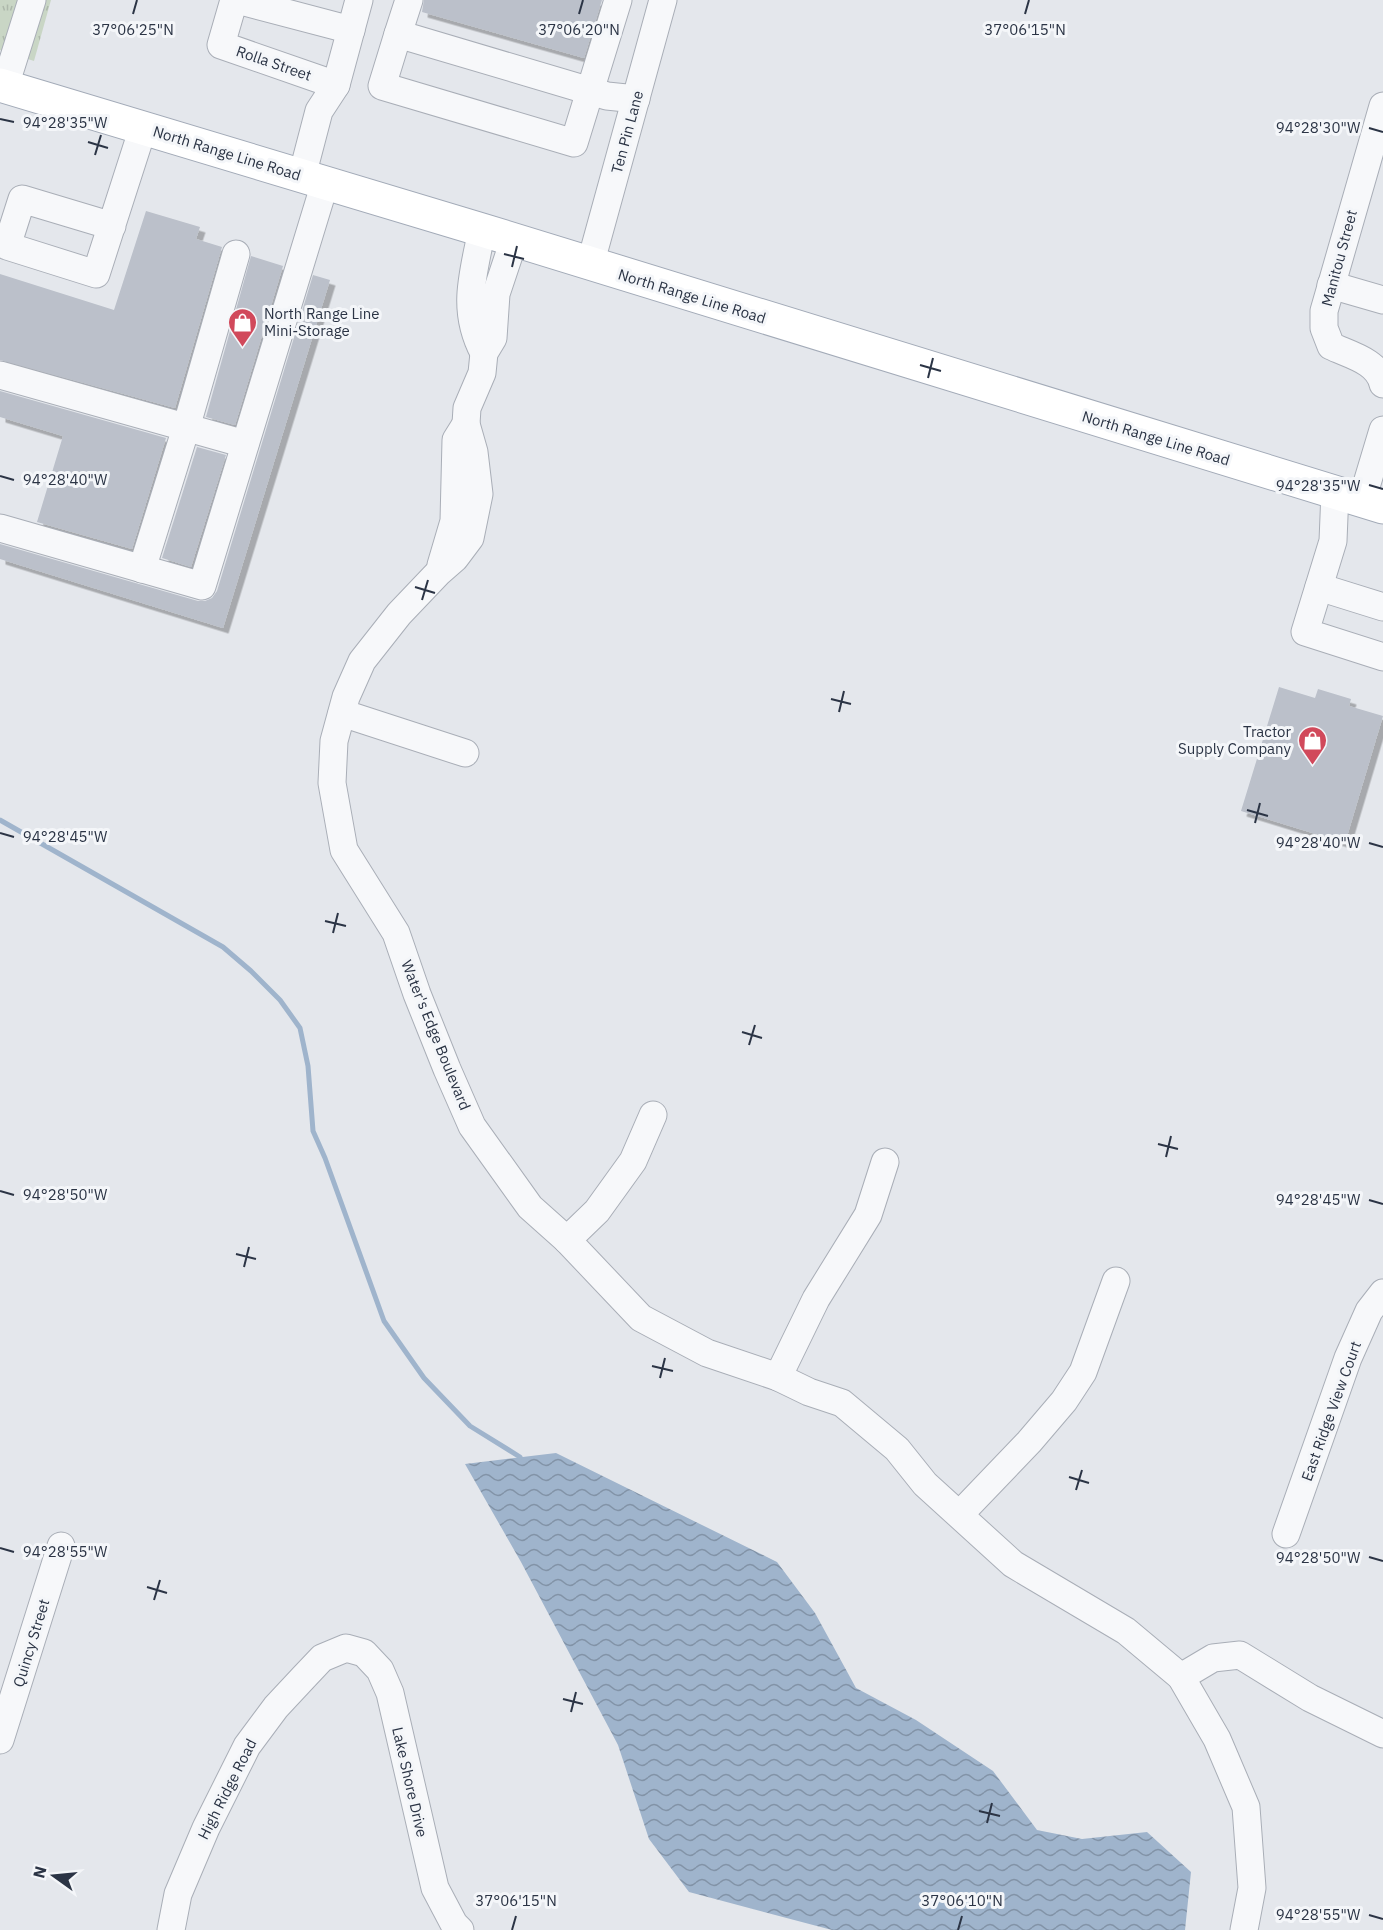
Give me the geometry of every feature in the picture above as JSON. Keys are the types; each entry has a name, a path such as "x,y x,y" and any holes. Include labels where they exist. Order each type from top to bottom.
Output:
{"main road":[{"name":"North Range Line Road","path":"3,86 482,230 1360,500"}],"street":[{"path":"236,0 351,30"},
{"name":"Rolla Street","path":"236,0 221,45 336,85"},
{"path":"0,528 202,586 245,444 314,179 319,111 336,85 359,0"},
{"path":"409,0 382,86 574,143 618,0"},
{"name":"Ten Pin Lane","path":"590,265 663,0"},
{"path":"3,86 28,1"},
{"path":"398,34 607,96 636,99"},
{"name":"Manitou Street","path":"1383,106 1324,311 1324,328 1331,346 1368,362 1382,378 1383,384"},
{"path":"112,226 142,128"},
{"path":"482,230 471,291 471,315 475,335 484,353"},
{"name":"Water's Edge Boulevard","path":"514,240 496,294 493,338 484,353 482,373 467,408 466,424 474,452 479,494 470,538 455,558 399,614 362,661 346,697 334,741 332,783 344,849 396,933 417,994 472,1126 530,1207 567,1240 642,1318 707,1353 778,1377 809,1392 842,1403 897,1449 925,1484 1013,1564 1126,1630 1181,1677 1217,1739 1246,1807 1252,1888 1244,1930"},
{"path":"142,569 186,428 236,254"},
{"path":"1331,285 1383,300"},
{"path":"0,375 245,444"},
{"path":"1383,430 1360,500 1333,541 1305,632 1383,657"},
{"path":"1319,587 1383,607"},
{"path":"342,713 465,753"},
{"path":"567,1240 597,1211 633,1161 653,1115"},
{"path":"778,1377 816,1299 868,1215 885,1162"},
{"path":"960,1514 1029,1443 1083,1372 1116,1281"},
{"name":"East Ridge View Court","path":"1286,1534 1348,1358 1369,1311 1383,1293"},
{"name":"Quincy Street","path":"0,1740 61,1546"},
{"name":"High Ridge Road","path":"171,1930 178,1894 206,1828 247,1746 276,1707 322,1658 346,1648"},
{"name":"Lake Shore Drive","path":"346,1648 364,1653 380,1670 390,1693 435,1888 454,1924 460,1930"},
{"path":"1181,1677 1213,1658 1240,1655 1310,1698 1383,1734"}],"green space":[{"path":"0,0 51,0 34,61 0,50"}],"water":[{"path":"556,1453 777,1562 815,1613 856,1688 916,1720 993,1771 1037,1830 1082,1839 1147,1832 1191,1872 1185,1930 832,1930 689,1892 649,1839 618,1745 521,1562 465,1464"}],"building":[{"path":"424,0 602,0 584,58 422,12"},
{"path":"146,211 200,227 196,239 222,247 175,408 0,360 0,274 114,310"},
{"name":"North Range Line Mini-Storage","path":"251,256 283,266 235,425 206,417"},
{"path":"313,275 330,280 223,628 0,559 0,544 198,601 212,598 217,591"},
{"path":"0,391 166,438 132,549 37,522 63,436 0,417"},
{"path":"197,447 226,455 191,567 162,558"},
{"name":"Tractor Supply Company","path":"1279,687 1315,698 1318,689 1351,699 1349,706 1383,716 1345,843 1241,811"}],"waterway":[{"path":"0,820 223,947 280,1000 300,1028 308,1066 313,1131 384,1321 424,1378 470,1426 520,1457"}],"place":[{"name":"North Range Line Mini-Storage","path":"243,348"},
{"name":"Tractor Supply Company","path":"1312,766"}]}
